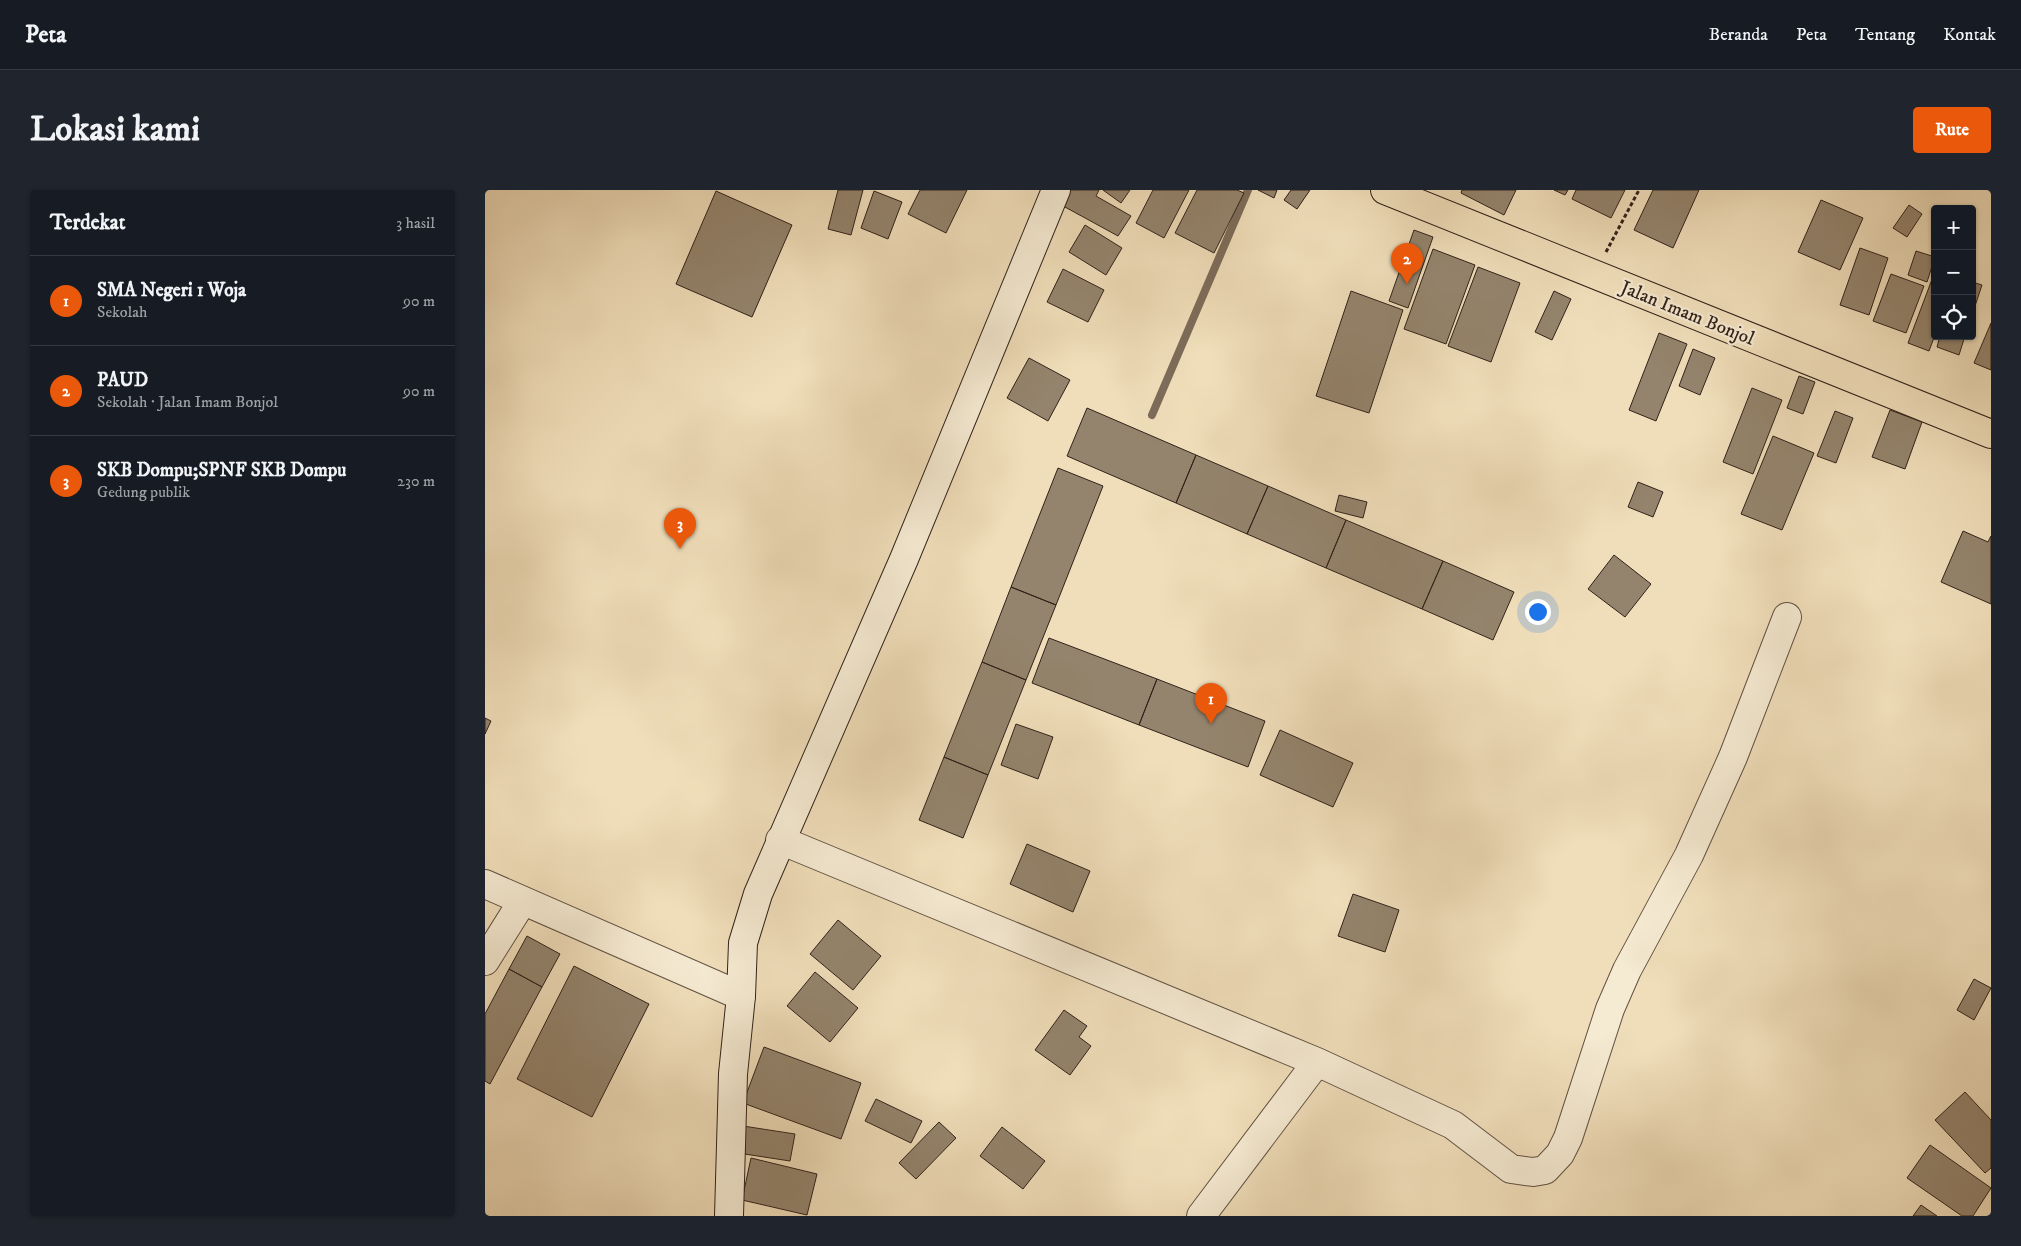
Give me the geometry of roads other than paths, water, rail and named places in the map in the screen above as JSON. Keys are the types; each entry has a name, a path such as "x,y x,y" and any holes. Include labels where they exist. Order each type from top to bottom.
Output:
{"highway":[{"name":"Jalan Imam Bonjol","path":"1385,190 1425,198 1593,274 1991,434"}],"street":[{"path":"729,1216 733,1074 741,996 743,943 758,894 779,840 904,559 1056,190"},
{"path":"779,840 1317,1062 1453,1125 1511,1169 1545,1170 1552,1164 1568,1138 1611,1008 1627,970 1689,855 1729,766 1787,617"},
{"path":"485,884 522,902 741,996"},
{"path":"485,961 522,902"},
{"path":"1201,1216 1317,1062"}],"waterway":[{"path":"1152,415 1248,190"}],"place":[{"name":"PAUD","path":"1407,284"},
{"name":"SKB Dompu;SPNF SKB Dompu","path":"680,549"},
{"name":"SMA Negeri 1 Woja","path":"1211,724"}]}
